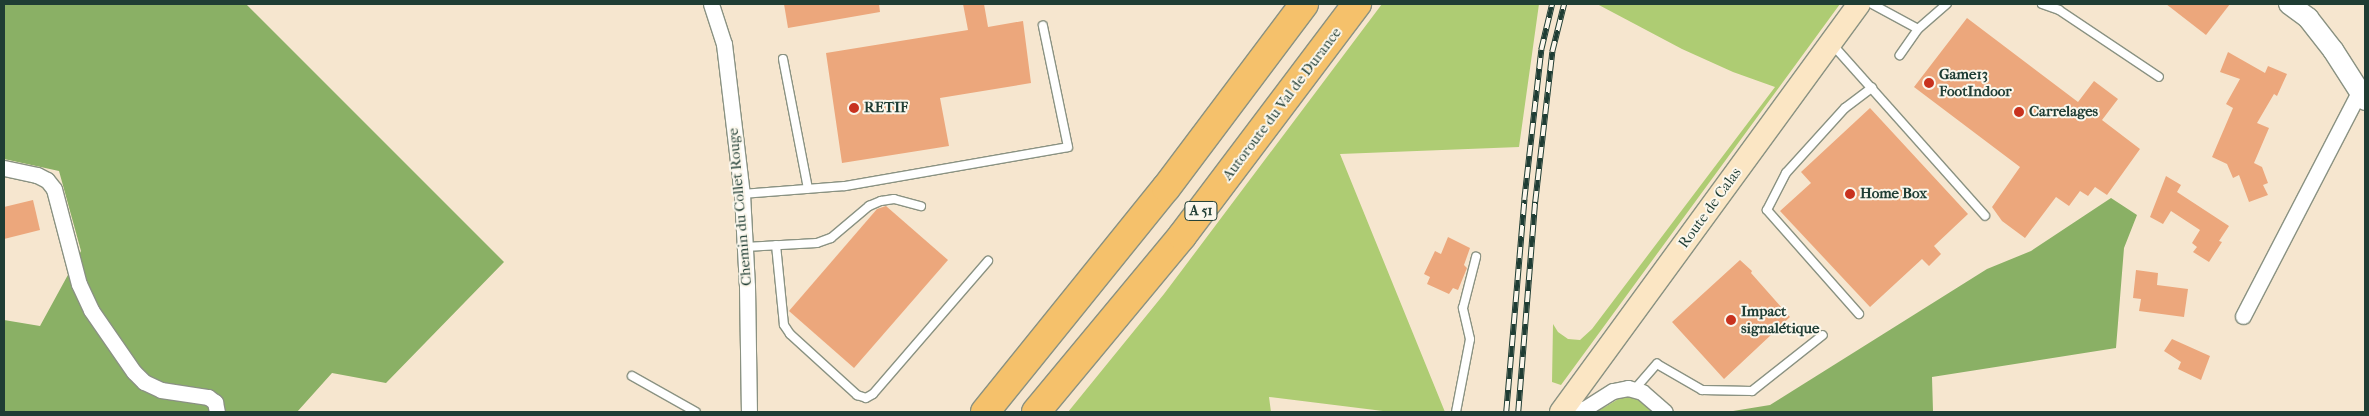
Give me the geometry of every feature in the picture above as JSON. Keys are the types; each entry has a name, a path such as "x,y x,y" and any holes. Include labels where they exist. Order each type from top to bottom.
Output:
{"highway":[{"name":"A 51","path":"985,412 1166,188 1304,4"},
{"name":"Autoroute du Val de Durance","path":"1036,412 1182,236 1357,4"}],"main road":[{"name":"Route de Calas","path":"1563,410 1859,4"}],"street":[{"name":"Chemin du Collet Rouge","path":"711,4 724,44 742,194 748,286 749,412"},
{"path":"2243,316 2362,96 2333,50 2300,7"},
{"path":"4,168 37,175 47,180 54,189 79,284 87,301 134,372 144,382 161,390 208,398 215,402 217,412"},
{"path":"1563,410 1584,409 1612,391 1628,388 1650,398 1665,412"}],"lane":[{"path":"1872,4 1918,29"},
{"path":"1900,55 1918,29 1947,4"},
{"path":"2042,4 2059,10 2159,77"},
{"path":"742,194 845,186 1068,147 1043,26"},
{"path":"1830,42 1985,216"},
{"path":"783,59 808,189"},
{"path":"1859,314 1768,210 1786,173 1845,108 1872,88"},
{"path":"745,247 817,243 831,238 869,206 880,201 894,199 921,206"},
{"path":"776,245 784,325 790,334 851,388 866,398 873,394 988,261"},
{"path":"1456,412 1470,339 1463,308 1476,256"},
{"path":"1634,390 1657,364 1702,390 1752,391 1823,336"},
{"path":"632,376 696,412"}],"green space":[{"path":"4,4 246,4 504,262 386,383 332,373 297,412 4,412 4,320 40,326 81,251 59,171 4,159"},
{"path":"1382,4 1539,4 1519,147 1340,154 1445,412 1391,412 1269,397 1271,412 1068,412 1164,294"},
{"path":"1597,4 1840,4 1561,385 1552,382 1553,324 1558,332 1568,339 1580,340 1592,329 1775,87 1733,72 1682,49"},
{"path":"2111,198 2137,215 2124,248 2116,348 1932,377 1933,411 1930,412 1727,412 1770,405 1987,269 2031,251"},
{"path":"1636,396 1660,412 1583,412 1605,407 1620,398"}],"building":[{"path":"784,4 879,4 880,12 788,28"},
{"path":"963,4 984,4 988,27 1023,21 1031,83 940,98 949,146 842,163 826,53 968,30"},
{"path":"2166,4 2230,4 2206,35"},
{"name":"Carrelages","path":"1967,18 2078,102 2094,81 2118,99 2102,120 2140,149 2107,195 2095,187 2088,196 2080,191 2069,206 2056,197 2025,238 2002,221 1992,207 2020,167 1914,87"},
{"path":"2228,52 2265,73 2268,66 2287,74 2277,96 2274,94 2257,123 2269,128 2254,163 2262,167 2268,183 2263,185 2268,195 2249,202 2239,175 2233,178 2227,164 2212,157 2233,108 2226,104 2240,79 2220,72"},
{"path":"1870,108 1968,214 1934,246 1941,254 1929,266 1922,259 1870,307 1780,211 1811,183 1801,172"},
{"path":"2166,176 2181,185 2177,192 2229,226 2219,241 2222,242 2209,262 2193,252 2197,247 2192,243 2200,230 2171,211 2163,224 2150,217"},
{"path":"33,200 40,230 4,239 4,207"},
{"path":"886,206 948,260 854,368 789,311 877,209"},
{"path":"1448,237 1470,248 1464,265 1467,268 1458,290 1453,288 1449,294 1427,284 1430,277 1424,274 1435,251 1441,254"},
{"name":"Impact signalétique","path":"1740,260 1752,271 1751,273 1790,317 1724,379 1672,322"},
{"path":"2136,270 2158,273 2157,285 2188,289 2184,317 2139,311 2141,299 2133,298"},
{"path":"2172,339 2210,356 2201,380 2178,369 2181,362 2164,351"}],"railway":[{"path":"1506,412 1524,200 1541,50 1552,4"},
{"path":"1518,412 1535,202 1552,52 1564,4"}],"place":[{"name":"Game13 FootIndoor","path":"1929,83"},
{"name":"RETIF","path":"854,108"},
{"name":"Carrelages","path":"2019,112"},
{"name":"Home Box","path":"1850,194"},
{"name":"Impact signalétique","path":"1731,320"}]}
